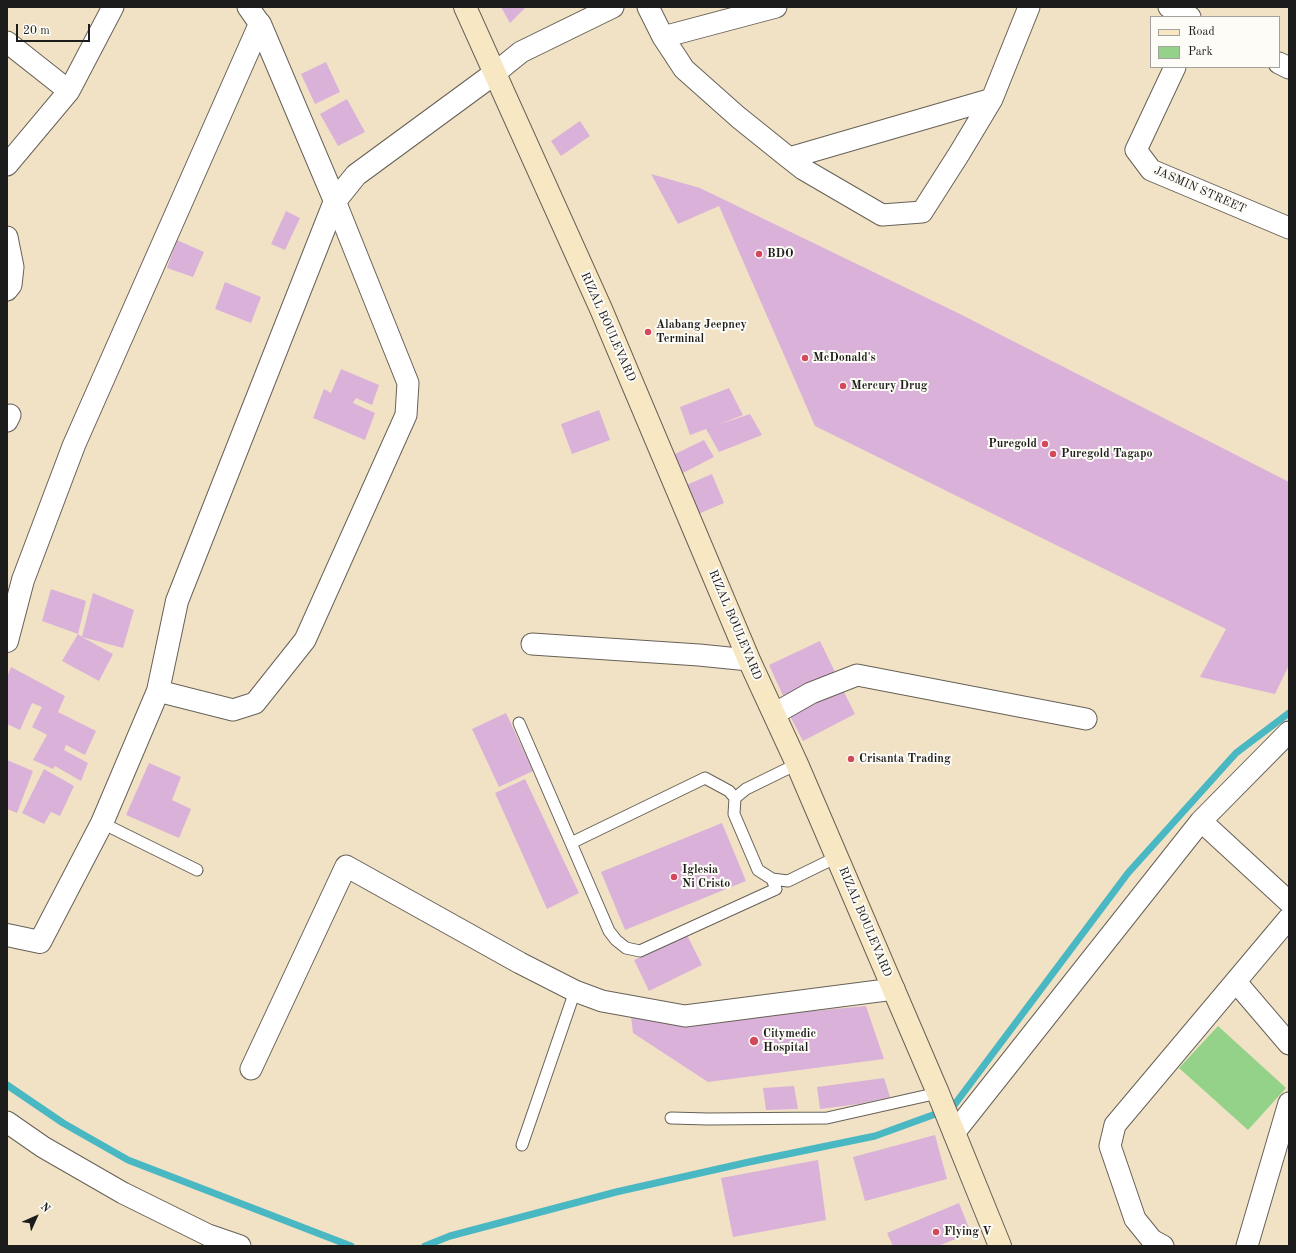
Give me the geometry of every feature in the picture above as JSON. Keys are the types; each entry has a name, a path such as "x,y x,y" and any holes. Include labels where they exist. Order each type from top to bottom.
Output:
{"main road":[{"name":"RIZAL BOULEVARD","path":"465,7 601,309 749,660 797,764 894,989 1000,1246"}],"street":[{"path":"7,165 69,91 113,7"},
{"path":"7,935 40,942 102,823 158,691 177,601 335,201 356,175 495,73 521,52 613,7"},
{"path":"648,7 663,37 684,69 738,117 803,169 882,215 922,212 960,154 992,99 1029,7"},
{"path":"663,37 776,7"},
{"path":"1169,7 1188,16"},
{"path":"1200,16 1204,7"},
{"path":"158,691 234,710 255,703 305,640 406,416 408,383 335,201 254,16"},
{"path":"7,641 23,580 74,445 254,16"},
{"path":"7,42 69,91"},
{"path":"1280,64 1289,68"},
{"name":"JASMIN STREET","path":"1176,68 1136,150 1151,170 1289,228"},
{"path":"789,158 992,99"},
{"path":"7,237 13,267 11,285 7,290"},
{"path":"532,644 699,655 749,660"},
{"path":"774,714 811,693 857,675 1086,719"},
{"path":"952,1128 1201,821 1289,732"},
{"path":"1201,821 1289,902"},
{"path":"251,1069 346,866 520,963 575,991 602,1001 685,1016 894,989"},
{"path":"1163,1246 1152,1240 1135,1219 1110,1146 1115,1125 1289,918"},
{"path":"1236,982 1289,1044"},
{"path":"1247,1246 1289,1103"},
{"path":"7,1122 43,1147 123,1193 208,1235 240,1246"}],"lane":[{"path":"520,723 571,843 609,931 616,940 626,948 640,950 776,889 772,880 758,870 734,814 735,798 729,791 705,778 571,843"},
{"path":"735,798 746,789 797,764"},
{"path":"102,823 197,870"},
{"path":"772,880 788,881 837,857"},
{"path":"522,1145 575,991"},
{"path":"670,1118 827,1118 939,1097"}],"green space":[{"path":"1218,1026 1286,1088 1248,1130 1179,1068"}],"building":[{"path":"501,7 526,7 510,23"},
{"path":"326,62 340,92 315,104 301,74"},
{"path":"347,99 365,132 338,146 320,114"},
{"path":"580,121 590,136 561,156 551,141"},
{"name":"Puregold Tagapo","path":"651,174 700,188 958,313 1289,482 1289,665 1275,694 1200,677 1226,629 815,426 719,206 678,224"},
{"path":"286,211 300,218 285,250 271,244"},
{"path":"177,240 204,252 193,277 167,268"},
{"path":"225,282 261,297 251,323 215,309"},
{"path":"341,369 379,385 372,405 356,398 353,403 375,413 365,440 313,418 324,389 331,393"},
{"path":"729,388 743,415 717,425 750,414 762,435 719,452 706,429 690,435 680,407"},
{"path":"599,410 610,440 572,454 561,424"},
{"path":"704,440 714,457 683,473 673,455"},
{"path":"712,474 724,503 696,515 684,486"},
{"path":"51,589 86,601 78,634 42,621"},
{"path":"93,593 134,610 123,648 82,637"},
{"path":"78,634 113,654 99,681 62,661"},
{"path":"820,641 837,676 785,700 769,665"},
{"path":"11,667 65,696 58,712 96,731 85,755 66,745 64,750 88,763 81,781 55,766 53,769 33,760 47,735 32,727 42,707 32,703 20,730 7,724 7,677"},
{"path":"842,688 855,714 803,741 789,714"},
{"path":"506,713 533,771 499,787 472,729"},
{"path":"7,760 33,771 17,813 7,809"},
{"path":"149,763 181,777 172,800 191,809 179,838 126,815"},
{"path":"44,769 74,786 60,816 51,812 44,824 22,813"},
{"path":"525,779 579,893 547,909 495,793"},
{"name":"Iglesia Ni Cristo","path":"722,823 746,881 625,930 601,872"},
{"path":"687,935 702,965 649,991 634,960"},
{"name":"Citymedic Hospital","path":"866,1006 884,1059 708,1082 633,1033 631,1016 684,1023"},
{"path":"884,1078 890,1097 859,1104 820,1109 817,1087"},
{"path":"794,1086 798,1109 766,1110 763,1088"},
{"path":"935,1135 947,1179 865,1201 853,1157"},
{"path":"818,1160 826,1220 733,1237 721,1178"},
{"path":"959,1203 971,1233 938,1246 893,1246 887,1233"}],"waterway":[{"path":"425,1246 450,1236 616,1192 749,1162 875,1136 952,1108 1128,873 1236,753 1289,713"},
{"path":"7,1085 63,1123 128,1160 351,1246"}],"place":[{"name":"BDO","path":"759,254"},
{"name":"Alabang Jeepney Terminal","path":"648,332"},
{"name":"McDonald's","path":"805,358"},
{"name":"Mercury Drug","path":"843,386"},
{"name":"Puregold","path":"1045,444"},
{"name":"Puregold Tagapo","path":"1053,454"},
{"name":"Crisanta Trading","path":"851,759"},
{"name":"Iglesia Ni Cristo","path":"674,877"},
{"name":"Citymedic Hospital","path":"754,1041"},
{"name":"Flying V","path":"936,1232"}]}
